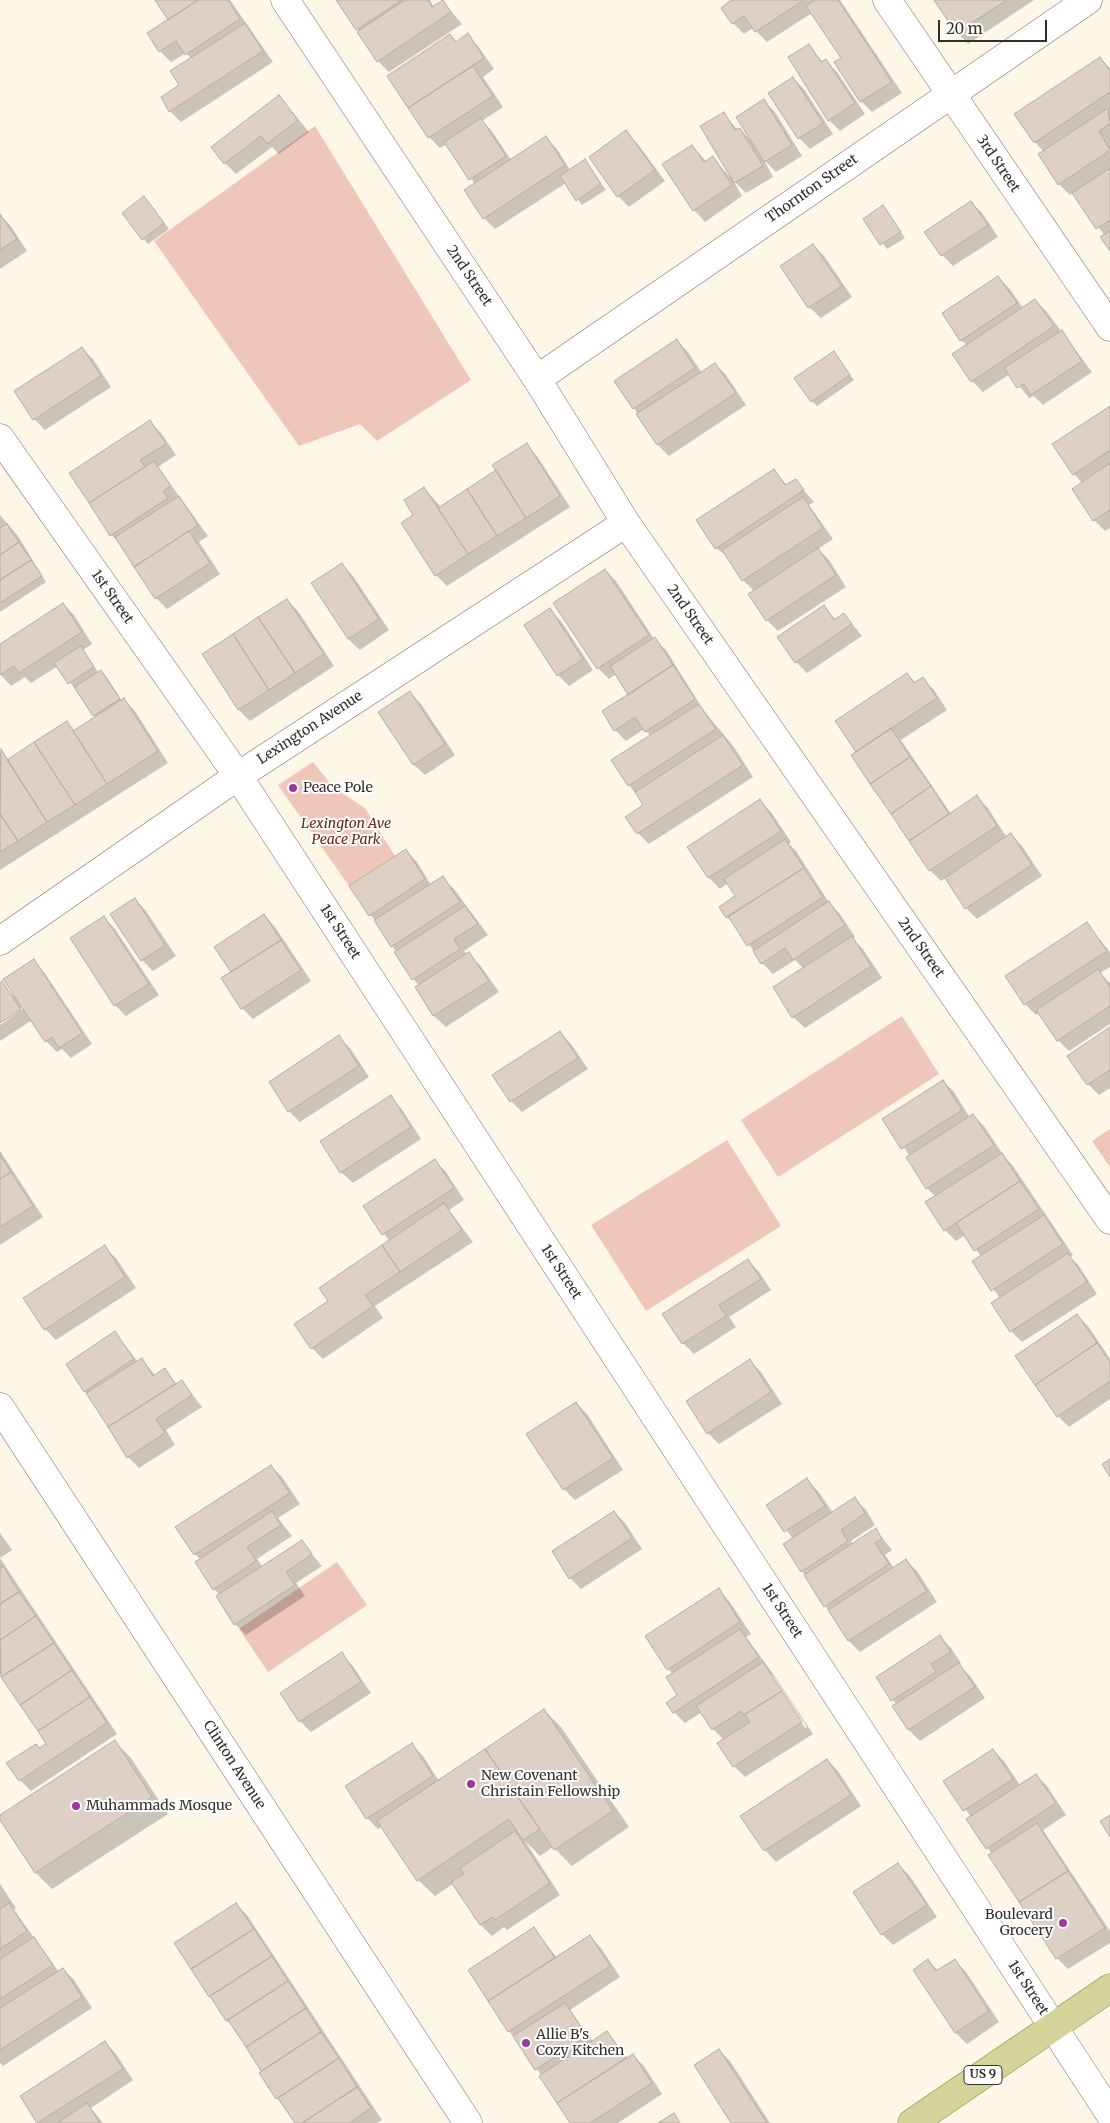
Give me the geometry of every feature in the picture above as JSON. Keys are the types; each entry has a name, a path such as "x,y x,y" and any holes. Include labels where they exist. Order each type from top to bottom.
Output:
{"main road":[{"name":"US 9","path":"912,2123 1110,1988"}],"street":[{"name":"2nd Street","path":"285,0 537,379 626,524 1110,1220"},
{"name":"3rd Street","path":"887,0 1110,327"},
{"name":"Thornton Street","path":"537,379 1088,0"},
{"name":"1st Street","path":"0,438 238,776 1110,2114"},
{"name":"Lexington Avenue","path":"0,941 238,776 626,524"},
{"name":"Clinton Avenue","path":"0,1407 468,2123"}],"green space":[{"path":"315,126 471,380 377,441 360,424 299,446 154,241"},
{"name":"Lexington Ave Peace Park","path":"313,762 334,788 365,808 395,856 349,886 278,785"},
{"path":"902,1016 939,1074 778,1177 741,1120"},
{"path":"1110,1129 1110,1167 1092,1141"},
{"path":"727,1140 781,1226 646,1311 591,1225"},
{"path":"337,1562 367,1605 268,1672 239,1629"}],"building":[{"path":"155,0 198,0 168,20"},
{"path":"198,0 228,0 240,19 185,55 176,41 159,52 147,33"},
{"path":"336,0 402,0 356,30"},
{"path":"405,0 428,0 432,7 443,0 451,12 377,62 357,32"},
{"path":"731,0 804,0 755,32 744,16 732,24 721,8"},
{"path":"815,0 838,0 892,82 860,102 834,62 841,58 806,6"},
{"path":"934,0 1007,0 956,33"},
{"path":"245,23 263,51 169,112 161,97 179,85 170,71"},
{"path":"468,33 484,58 408,108 387,76 450,34 456,42"},
{"path":"809,44 821,62 826,59 855,103 828,121 788,57"},
{"path":"1100,57 1110,71 1110,92 1034,143 1014,114"},
{"path":"473,66 493,96 428,138 408,108"},
{"path":"793,77 823,123 798,139 768,93"},
{"path":"279,95 298,120 267,144 261,136 224,164 211,147"},
{"path":"764,99 792,145 764,162 736,117"},
{"path":"1108,108 1110,123 1099,131 1110,150 1058,185 1038,154"},
{"path":"724,112 735,130 740,128 763,166 734,183 700,126"},
{"path":"481,118 506,156 469,180 444,142"},
{"path":"626,130 655,170 617,197 589,157"},
{"path":"546,136 565,165 483,219 464,190"},
{"path":"692,145 704,162 713,156 732,185 693,211 662,164"},
{"path":"585,159 601,184 576,201 560,176"},
{"path":"1110,168 1110,220 1096,229 1072,193"},
{"path":"144,196 164,223 142,240 122,213"},
{"path":"971,201 988,225 941,256 924,232"},
{"path":"883,205 901,232 880,245 863,219"},
{"path":"0,214 17,239 0,250"},
{"path":"1110,231 1110,251 1100,237"},
{"path":"813,244 842,286 808,308 780,266"},
{"path":"998,276 1017,303 960,341 942,313"},
{"path":"1035,299 1054,326 971,382 952,354"},
{"path":"1062,330 1082,361 1031,395 1024,384 1017,388 1004,368"},
{"path":"677,339 695,368 633,409 614,381"},
{"path":"82,347 101,376 33,420 14,391"},
{"path":"834,351 850,375 811,402 794,378"},
{"path":"715,363 736,393 657,445 636,414"},
{"path":"1110,406 1110,450 1073,475 1052,444"},
{"path":"150,420 166,444 140,460 145,467 89,503 69,473"},
{"path":"527,443 560,496 526,518 492,465"},
{"path":"154,461 171,486 163,491 168,498 110,536 89,503"},
{"path":"1110,463 1110,510 1093,521 1072,489"},
{"path":"774,469 785,485 796,479 804,490 715,549 696,520"},
{"path":"496,470 526,518 497,536 467,489"},
{"path":"424,487 468,554 435,576 401,523 413,515 404,500"},
{"path":"467,489 497,536 468,554 438,508"},
{"path":"179,496 198,525 134,567 115,537"},
{"path":"803,497 823,528 742,581 722,550"},
{"path":"7,524 19,542 0,555 0,528"},
{"path":"189,531 210,563 155,599 134,567"},
{"path":"19,542 31,560 0,580 0,555"},
{"path":"818,548 836,575 766,621 748,594"},
{"path":"31,560 42,576 0,603 0,580"},
{"path":"342,563 379,619 348,639 311,583"},
{"path":"605,569 649,635 597,669 553,603"},
{"path":"287,599 324,654 295,673 258,617"},
{"path":"63,603 82,632 19,673 14,666 0,675 0,644"},
{"path":"824,605 834,620 844,613 852,624 795,663 777,637"},
{"path":"550,608 583,659 557,676 524,625"},
{"path":"258,617 295,673 269,690 233,634"},
{"path":"233,634 269,690 238,710 202,654"},
{"path":"655,637 673,665 628,695 610,666"},
{"path":"81,646 94,667 68,684 54,663"},
{"path":"673,665 695,699 645,732 635,717 614,731 602,711"},
{"path":"101,670 120,699 93,716 74,687"},
{"path":"907,673 914,683 923,677 937,698 856,752 835,721"},
{"path":"410,691 445,744 413,765 378,712"},
{"path":"124,698 158,751 107,784 73,731"},
{"path":"699,704 716,729 628,786 611,760"},
{"path":"67,721 107,784 75,805 34,742"},
{"path":"891,728 910,757 870,784 851,755"},
{"path":"723,735 743,765 637,834 625,817 643,805 635,792"},
{"path":"34,742 75,805 47,822 7,760"},
{"path":"1,749 47,822 18,841 0,814"},
{"path":"910,757 931,786 891,814 870,784"},
{"path":"931,786 949,814 909,841 891,814"},
{"path":"977,795 997,826 929,871 909,841"},
{"path":"760,799 781,831 708,878 687,847"},
{"path":"0,814 18,841 0,852"},
{"path":"1011,833 1032,865 965,909 945,878"},
{"path":"785,839 804,868 726,918 719,907 735,896 724,879"},
{"path":"406,849 425,879 369,916 349,886"},
{"path":"804,868 823,897 747,946 728,916"},
{"path":"443,876 460,902 391,947 374,920"},
{"path":"135,898 165,945 141,961 110,914"},
{"path":"829,901 845,925 793,960 785,948 761,964 753,951"},
{"path":"465,906 478,924 454,939 460,949 412,980 394,952"},
{"path":"264,914 281,940 231,972 214,947"},
{"path":"104,916 149,984 114,1006 70,938"},
{"path":"1087,922 1107,951 1024,1005 1005,976"},
{"path":"852,936 871,966 792,1018 773,987"},
{"path":"281,940 301,970 241,1009 221,978"},
{"path":"469,952 489,981 433,1016 415,987"},
{"path":"34,959 82,1033 59,1048 52,1037 45,1042 3,979"},
{"path":"1098,969 1110,987 1110,1006 1057,1041 1036,1010"},
{"path":"2,981 21,1010 0,1023 0,983"},
{"path":"1110,1027 1110,1070 1087,1085 1067,1056"},
{"path":"560,1031 578,1058 510,1102 492,1075"},
{"path":"339,1035 359,1066 288,1112 269,1082"},
{"path":"943,1080 962,1110 901,1149 882,1119"},
{"path":"391,1095 411,1127 340,1173 320,1141"},
{"path":"973,1114 994,1145 926,1189 906,1157"},
{"path":"1002,1153 1020,1181 944,1231 925,1202"},
{"path":"0,1155 11,1172 0,1179"},
{"path":"435,1159 454,1188 382,1235 363,1206"},
{"path":"11,1172 33,1206 0,1227 0,1179"},
{"path":"1020,1181 1039,1209 974,1251 956,1223"},
{"path":"444,1203 462,1230 400,1272 382,1245"},
{"path":"1044,1215 1063,1244 991,1291 972,1261"},
{"path":"105,1245 125,1277 44,1330 23,1298"},
{"path":"382,1245 400,1272 365,1295 373,1306 311,1349 294,1324 328,1301 319,1288"},
{"path":"1068,1253 1087,1282 1010,1332 991,1303"},
{"path":"748,1259 761,1279 719,1305 726,1316 682,1344 662,1314"},
{"path":"1077,1314 1097,1343 1035,1385 1015,1356"},
{"path":"115,1331 134,1359 84,1392 66,1364"},
{"path":"1097,1343 1110,1362 1110,1381 1057,1417 1035,1385"},
{"path":"142,1358 153,1376 165,1368 175,1384 108,1427 86,1393"},
{"path":"750,1359 771,1392 707,1434 686,1401"},
{"path":"182,1380 192,1395 156,1419 165,1433 127,1458 108,1427"},
{"path":"576,1402 613,1458 563,1490 526,1434"},
{"path":"1110,1459 1110,1477 1102,1464"},
{"path":"271,1465 290,1493 194,1555 175,1527"},
{"path":"807,1478 825,1506 784,1532 766,1505"},
{"path":"855,1497 865,1513 841,1530 848,1541 801,1572 783,1544"},
{"path":"272,1511 281,1525 247,1547 256,1561 213,1590 195,1562"},
{"path":"614,1511 632,1538 569,1579 552,1551"},
{"path":"876,1528 882,1539 875,1543 889,1564 824,1607 804,1575"},
{"path":"302,1540 312,1554 286,1572 295,1585 234,1625 216,1596"},
{"path":"906,1559 927,1591 848,1641 828,1610"},
{"path":"3,1566 19,1592 0,1604 0,1568"},
{"path":"719,1588 740,1622 667,1670 645,1636"},
{"path":"19,1592 36,1616 0,1640 0,1604"},
{"path":"36,1616 54,1643 1,1677 0,1640"},
{"path":"740,1629 759,1657 673,1713 666,1703 677,1695 666,1677"},
{"path":"940,1635 951,1652 931,1664 936,1672 891,1701 876,1677"},
{"path":"54,1643 72,1670 20,1705 1,1677"},
{"path":"342,1652 361,1682 299,1722 280,1693"},
{"path":"763,1662 782,1691 744,1715 741,1711 712,1730 696,1706"},
{"path":"959,1663 975,1687 908,1730 892,1706"},
{"path":"72,1670 90,1697 38,1731 20,1705"},
{"path":"782,1691 802,1722 733,1767 717,1743 750,1722 745,1714"},
{"path":"90,1697 107,1723 19,1781 6,1763 36,1744 39,1748 46,1744 38,1731"},
{"path":"544,1709 613,1811 554,1850 485,1749"},
{"name":"Muhammads Mosque","path":"115,1740 152,1797 35,1873 0,1820 0,1815"},
{"path":"412,1743 433,1776 366,1819 345,1786"},
{"name":"New Covenant Christain Fellowship","path":"485,1749 540,1829 523,1840 509,1819 417,1881 377,1821"},
{"path":"993,1749 1013,1779 963,1811 943,1781"},
{"path":"827,1759 851,1795 764,1851 740,1816"},
{"path":"1036,1774 1056,1803 986,1849 966,1819"},
{"path":"1110,1815 1110,1837 1100,1821"},
{"path":"1037,1823 1068,1871 1019,1902 988,1855"},
{"path":"515,1831 550,1883 495,1920 493,1917 480,1925 451,1882 464,1874 460,1868"},
{"path":"898,1863 927,1905 881,1935 853,1892"},
{"path":"1068,1871 1105,1928 1056,1959 1019,1902"},
{"path":"9,1903 27,1931 0,1949 0,1909"},
{"path":"236,1903 254,1929 191,1969 174,1943"},
{"path":"534,1927 555,1958 488,2001 468,1970"},
{"path":"254,1929 272,1956 209,1997 191,1969"},
{"path":"590,1935 610,1966 508,2032 488,2001"},
{"path":"34,1937 53,1965 0,1999 0,1959"},
{"path":"272,1956 288,1981 226,2021 210,1996"},
{"path":"928,1959 936,1971 955,1959 989,2011 955,2033 913,1970"},
{"path":"63,1968 82,1997 0,2050 0,2008"},
{"path":"288,1981 306,2008 246,2047 228,2020"},
{"path":"565,2003 587,2036 535,2070 513,2036"},
{"path":"306,2008 321,2032 261,2071 246,2047"},
{"path":"607,2031 626,2058 557,2103 539,2076"},
{"path":"321,2032 339,2058 276,2099 259,2073"},
{"path":"105,2041 123,2069 37,2123 20,2096"},
{"path":"719,2049 767,2123 731,2123 694,2065"},
{"path":"633,2054 652,2083 590,2123 570,2123 557,2103"},
{"path":"339,2058 357,2087 302,2123 295,2123 278,2098"},
{"path":"357,2087 371,2108 349,2123 302,2123"},
{"path":"87,2103 100,2123 57,2123"},
{"path":"674,2113 680,2123 658,2123"}],"place":[{"name":"Peace Pole","path":"293,788"},
{"name":"New Covenant Christain Fellowship","path":"471,1784"},
{"name":"Muhammads Mosque","path":"76,1806"},
{"name":"Boulevard Grocery","path":"1063,1923"},
{"name":"Allie B's Cozy Kitchen","path":"526,2043"}]}
